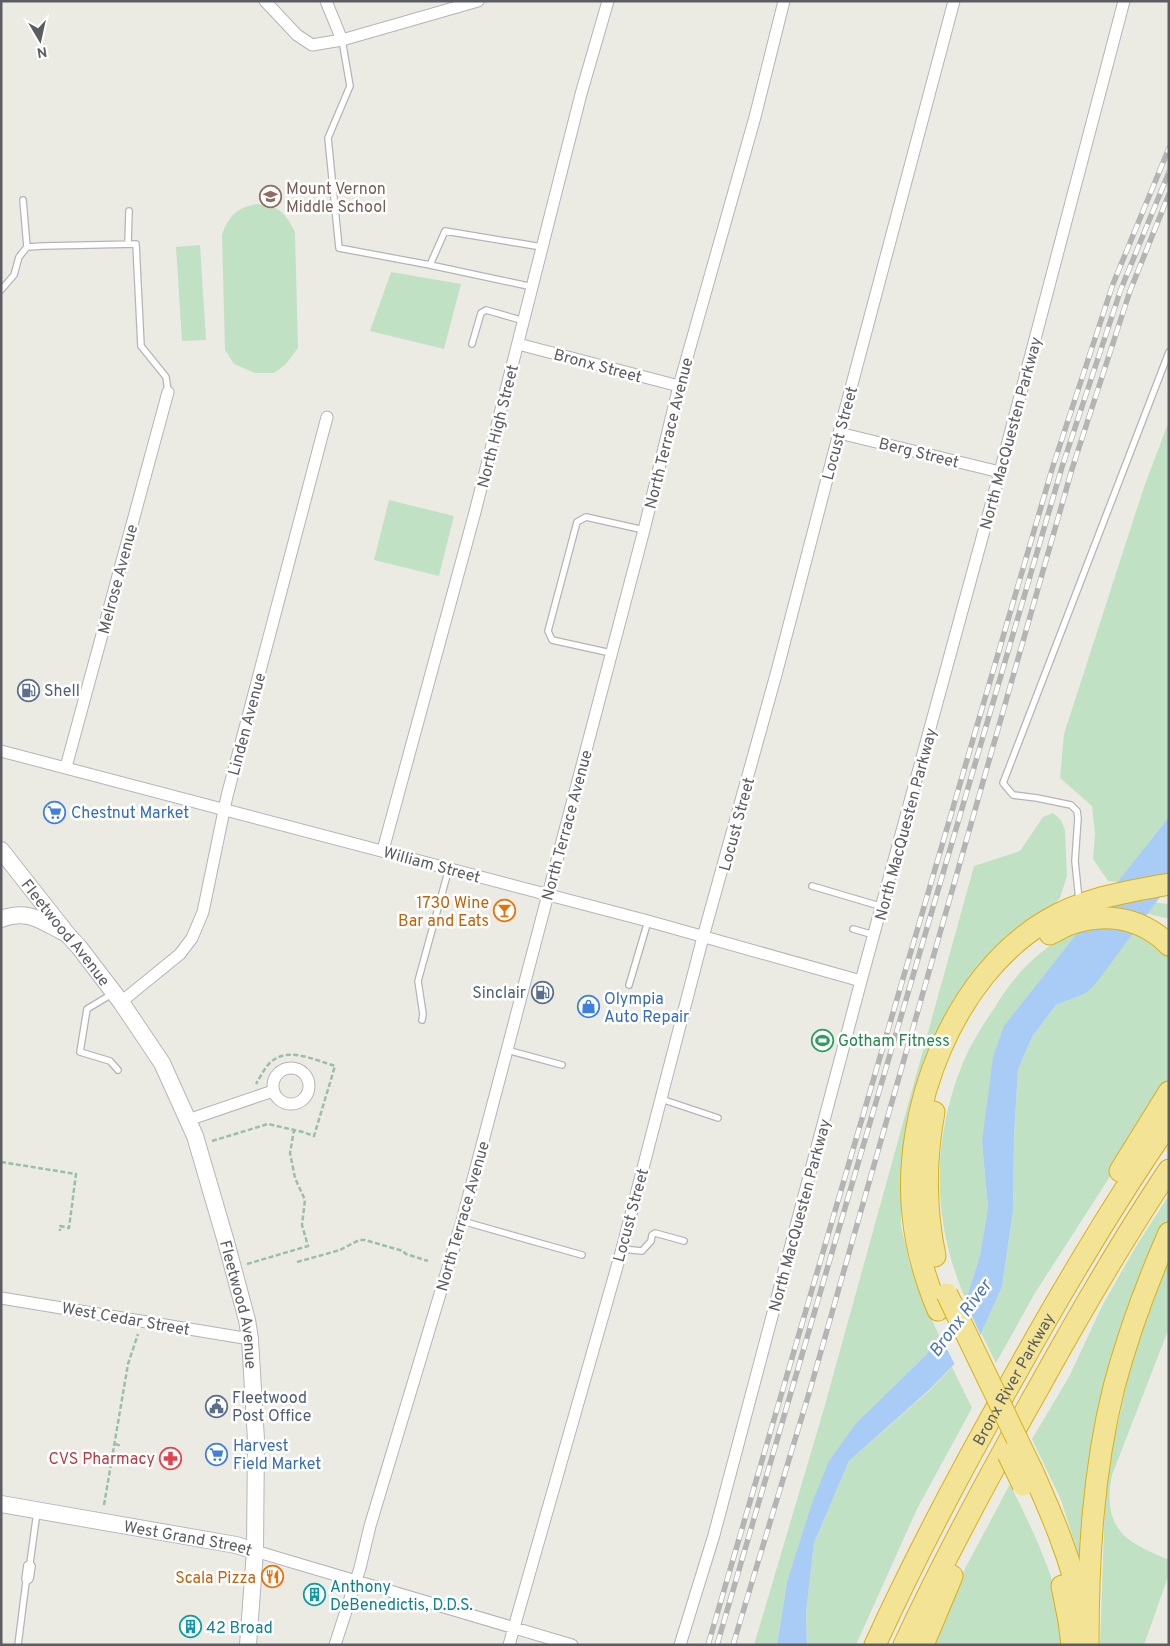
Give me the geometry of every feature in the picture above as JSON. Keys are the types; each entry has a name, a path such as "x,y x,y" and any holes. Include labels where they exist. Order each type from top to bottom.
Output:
{"highway":[{"path":"1082,1643 1078,1591 1067,1553 921,1263 913,1216 912,1162 917,1125 937,1060 950,1029 980,982 1004,954 1024,936 1046,921 1080,904 1114,894 1169,884"},
{"path":"942,1302 930,1229 927,1184 928,1155 935,1109 944,1080 955,1050 977,1010 995,984 1023,954 1052,932 1077,921 1103,917 1125,920 1148,929 1169,945"},
{"path":"1037,1336 1104,1197 1169,1092"},
{"name":"Bronx River Parkway","path":"875,1645 941,1511 1037,1336 1104,1223 1169,1123"},
{"name":"Bronx River Parkway","path":"904,1645 993,1469 1096,1286 1169,1170"},
{"path":"1082,1643 1094,1505 1106,1423 1129,1335 1169,1233"},
{"path":"923,1645 993,1469"}],"street":[{"path":"265,1 297,34 312,45 342,40 478,1"},
{"path":"326,1 342,40"},
{"name":"North High Street","path":"383,850 475,512 581,94 608,1"},
{"name":"North Terrace Avenue","path":"335,1645 462,1221 612,654 679,386 755,117 784,1"},
{"name":"Locust Street","path":"509,1645 622,1249 703,937 775,680 954,1"},
{"name":"North MacQuesten Parkway","path":"680,1645 714,1535 861,980 1000,472 1124,1"},
{"name":"Bronx Street","path":"518,344 679,386"},
{"name":"Melrose Avenue","path":"66,767 168,392"},
{"name":"Linden Avenue","path":"117,997 180,954 192,938 203,912 224,809 327,417"},
{"name":"Berg Street","path":"839,433 1000,472"},
{"name":"William Street","path":"1,750 383,850 861,980"},
{"name":"Fleetwood Avenue","path":"1,850 117,997 162,1063 196,1136 247,1320 250,1339 256,1440 255,1551 248,1645"},
{"path":"1,919 15,915 32,916 67,934"},
{"path":"188,1120 273,1091"},
{"name":"West Cedar Street","path":"1,1298 250,1339"},
{"name":"West Grand Street","path":"1,1504 236,1545 572,1645"}],"lane":[{"path":"342,40 350,86 328,138 339,248 430,265 533,288"},
{"path":"23,200 27,248"},
{"path":"128,244 129,211"},
{"path":"430,265 444,231 542,247"},
{"path":"1,290 14,275 19,257 27,248 136,244 140,346 166,376 168,392"},
{"path":"472,344 481,313 486,310 524,321"},
{"path":"1080,904 1075,861 1078,818 1076,811 1071,805 1037,798 1013,796 1003,783 1169,352"},
{"path":"612,654 552,640 548,631 577,522 586,517 644,530"},
{"path":"422,1020 423,1014 418,981 449,868"},
{"path":"812,886 882,907"},
{"path":"629,985 648,921"},
{"path":"853,929 874,935"},
{"path":"117,997 87,1009 80,1052 110,1061 118,1070"},
{"path":"507,1050 562,1065"},
{"path":"661,1099 718,1118"},
{"path":"462,1221 582,1255"},
{"path":"622,1249 642,1252 655,1233 684,1242"},
{"path":"18,1645 26,1582 30,1579 32,1566 30,1563 38,1510"}],"path":[{"path":"245,1265 308,1246 302,1225 305,1200 295,1178 290,1153 294,1130"},
{"path":"1,1162 76,1174 69,1228 60,1226 60,1231"},
{"path":"297,1262 340,1250 360,1240 403,1251 406,1254 428,1261"},
{"path":"104,1505 128,1364 138,1334"},
{"path":"115,1444 122,1446"}],"green space":[{"path":"256,204 276,208 288,219 295,232 298,348 286,364 274,373 255,373 234,364 225,350 222,235 227,223 234,214"},
{"path":"200,245 206,340 182,341 176,247"},
{"path":"391,272 461,284 444,349 370,331"},
{"path":"1169,421 1169,817 1139,856 1126,883 1108,881 1093,859 1095,834 1092,806 1060,778 1064,734 1144,487"},
{"path":"389,500 454,516 439,576 374,560"},
{"path":"1053,813 1061,820 1065,830 1067,876 1060,898 1048,910 927,1057 907,1123 901,1180 901,1226 910,1265 924,1303 940,1337 926,1355 857,1422 787,1582 777,1645 754,1645 823,1412 974,866 1020,851 1043,817"},
{"path":"1152,902 1168,904 1169,917 1134,911"},
{"path":"1127,928 1169,954 1169,1082 1035,1293 996,1363 981,1333 1002,1287 1013,1211 1014,1136 1018,1070 1032,1037 1056,1005 1085,993 1053,965 982,1142 988,1208 980,1255 966,1300 947,1242 940,1183 941,1153 952,1094 962,1065 975,1038 1009,987 1031,961 1048,947 1078,930"},
{"path":"1169,1195 1169,1222 1157,1246 1080,1560 1061,1500 1032,1439 1070,1375 1102,1306 1135,1248"},
{"path":"1169,1258 1169,1328 1112,1475 1110,1502 1114,1520 1123,1535 1135,1544 1169,1560 1169,1574 1144,1645 1100,1645 1105,1501 1109,1462 1132,1360 1151,1302"},
{"path":"952,1367 972,1408 917,1509 856,1645 807,1645 806,1613 814,1543 849,1461 929,1391"},
{"path":"1010,1484 1040,1547 1052,1580 1061,1614 1065,1645 931,1645 960,1578"}],"water":[{"name":"Bronx River","path":"1169,817 1169,885 1097,982 1086,993 1056,1005 1032,1037 1018,1070 1014,1136 1013,1211 1002,1287 978,1340 929,1390 849,1461 814,1543 806,1613 807,1645 777,1645 787,1582 812,1503 829,1461 857,1422 926,1355 966,1300 980,1255 988,1208 982,1142 993,1057 1004,1026"}],"pier":[{"path":"964,1299 982,1338 956,1367 939,1333"}],"railway":[{"path":"708,1645 1053,466 1113,284 1169,148"},
{"path":"717,1645 1062,467 1121,289 1169,172"},
{"path":"733,1645 810,1390 1072,469 1130,291 1169,194"}],"place":[{"name":"Mount Vernon Middle School","path":"270,197"},
{"name":"Shell","path":"28,690"},
{"name":"Chestnut Market","path":"55,812"},
{"name":"1730 Wine Bar and Eats","path":"505,911"},
{"name":"Sinclair","path":"542,992"},
{"name":"Olympia Auto Repair","path":"588,1007"},
{"name":"Gotham Fitness","path":"822,1040"},
{"name":"Fleetwood Post Office","path":"216,1406"},
{"name":"Harvest Field Market","path":"217,1454"},
{"name":"CVS Pharmacy","path":"171,1458"},
{"name":"Scala Pizza","path":"272,1577"},
{"name":"Anthony DeBenedictis, D.D.S.","path":"314,1595"},
{"name":"42 Broad","path":"190,1627"}]}
